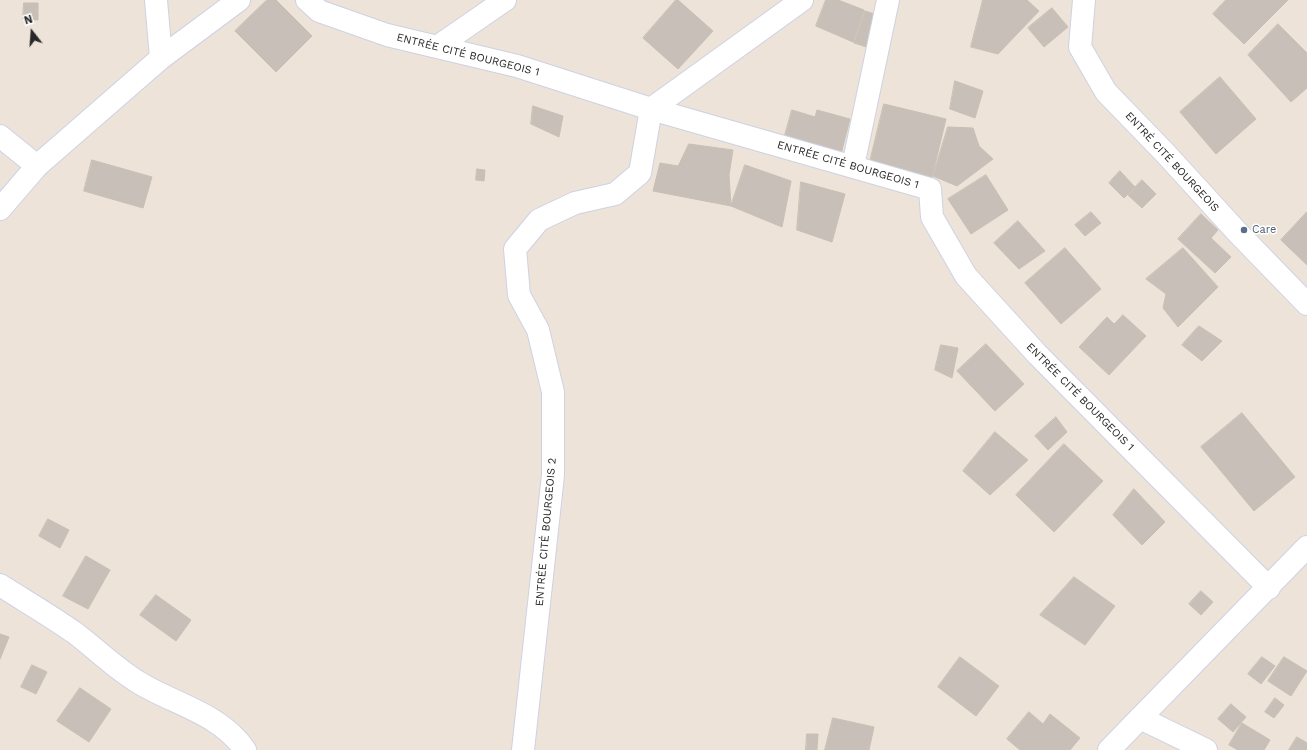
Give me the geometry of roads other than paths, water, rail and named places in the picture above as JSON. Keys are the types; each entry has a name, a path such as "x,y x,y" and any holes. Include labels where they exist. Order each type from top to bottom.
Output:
{"street":[{"path":"156,0 161,58"},
{"path":"0,209 37,166 161,58 240,0"},
{"name":"ENTRÉE CITÉ BOURGEOIS 1","path":"307,0 319,11 387,36 517,66 651,109 930,189 932,217 966,276 1037,354 1269,588"},
{"path":"437,47 505,0"},
{"path":"651,109 802,0"},
{"path":"853,166 888,0"},
{"name":"ENTRÉ CITÉ BOURGEOIS","path":"1084,0 1080,47 1106,92 1307,304"},
{"name":"ENTRÉE CITÉ BOURGEOIS 2","path":"523,750 553,475 553,392 538,330 519,295 515,249 539,220 575,203 615,194 640,173 651,109"},
{"path":"0,136 37,166"},
{"path":"1108,750 1269,588 1307,547"},
{"path":"0,585 74,632 119,669 138,682 222,726 239,741 245,750"},
{"path":"1140,718 1206,750"}],"place":[{"name":"Care","path":"1244,230"}]}
